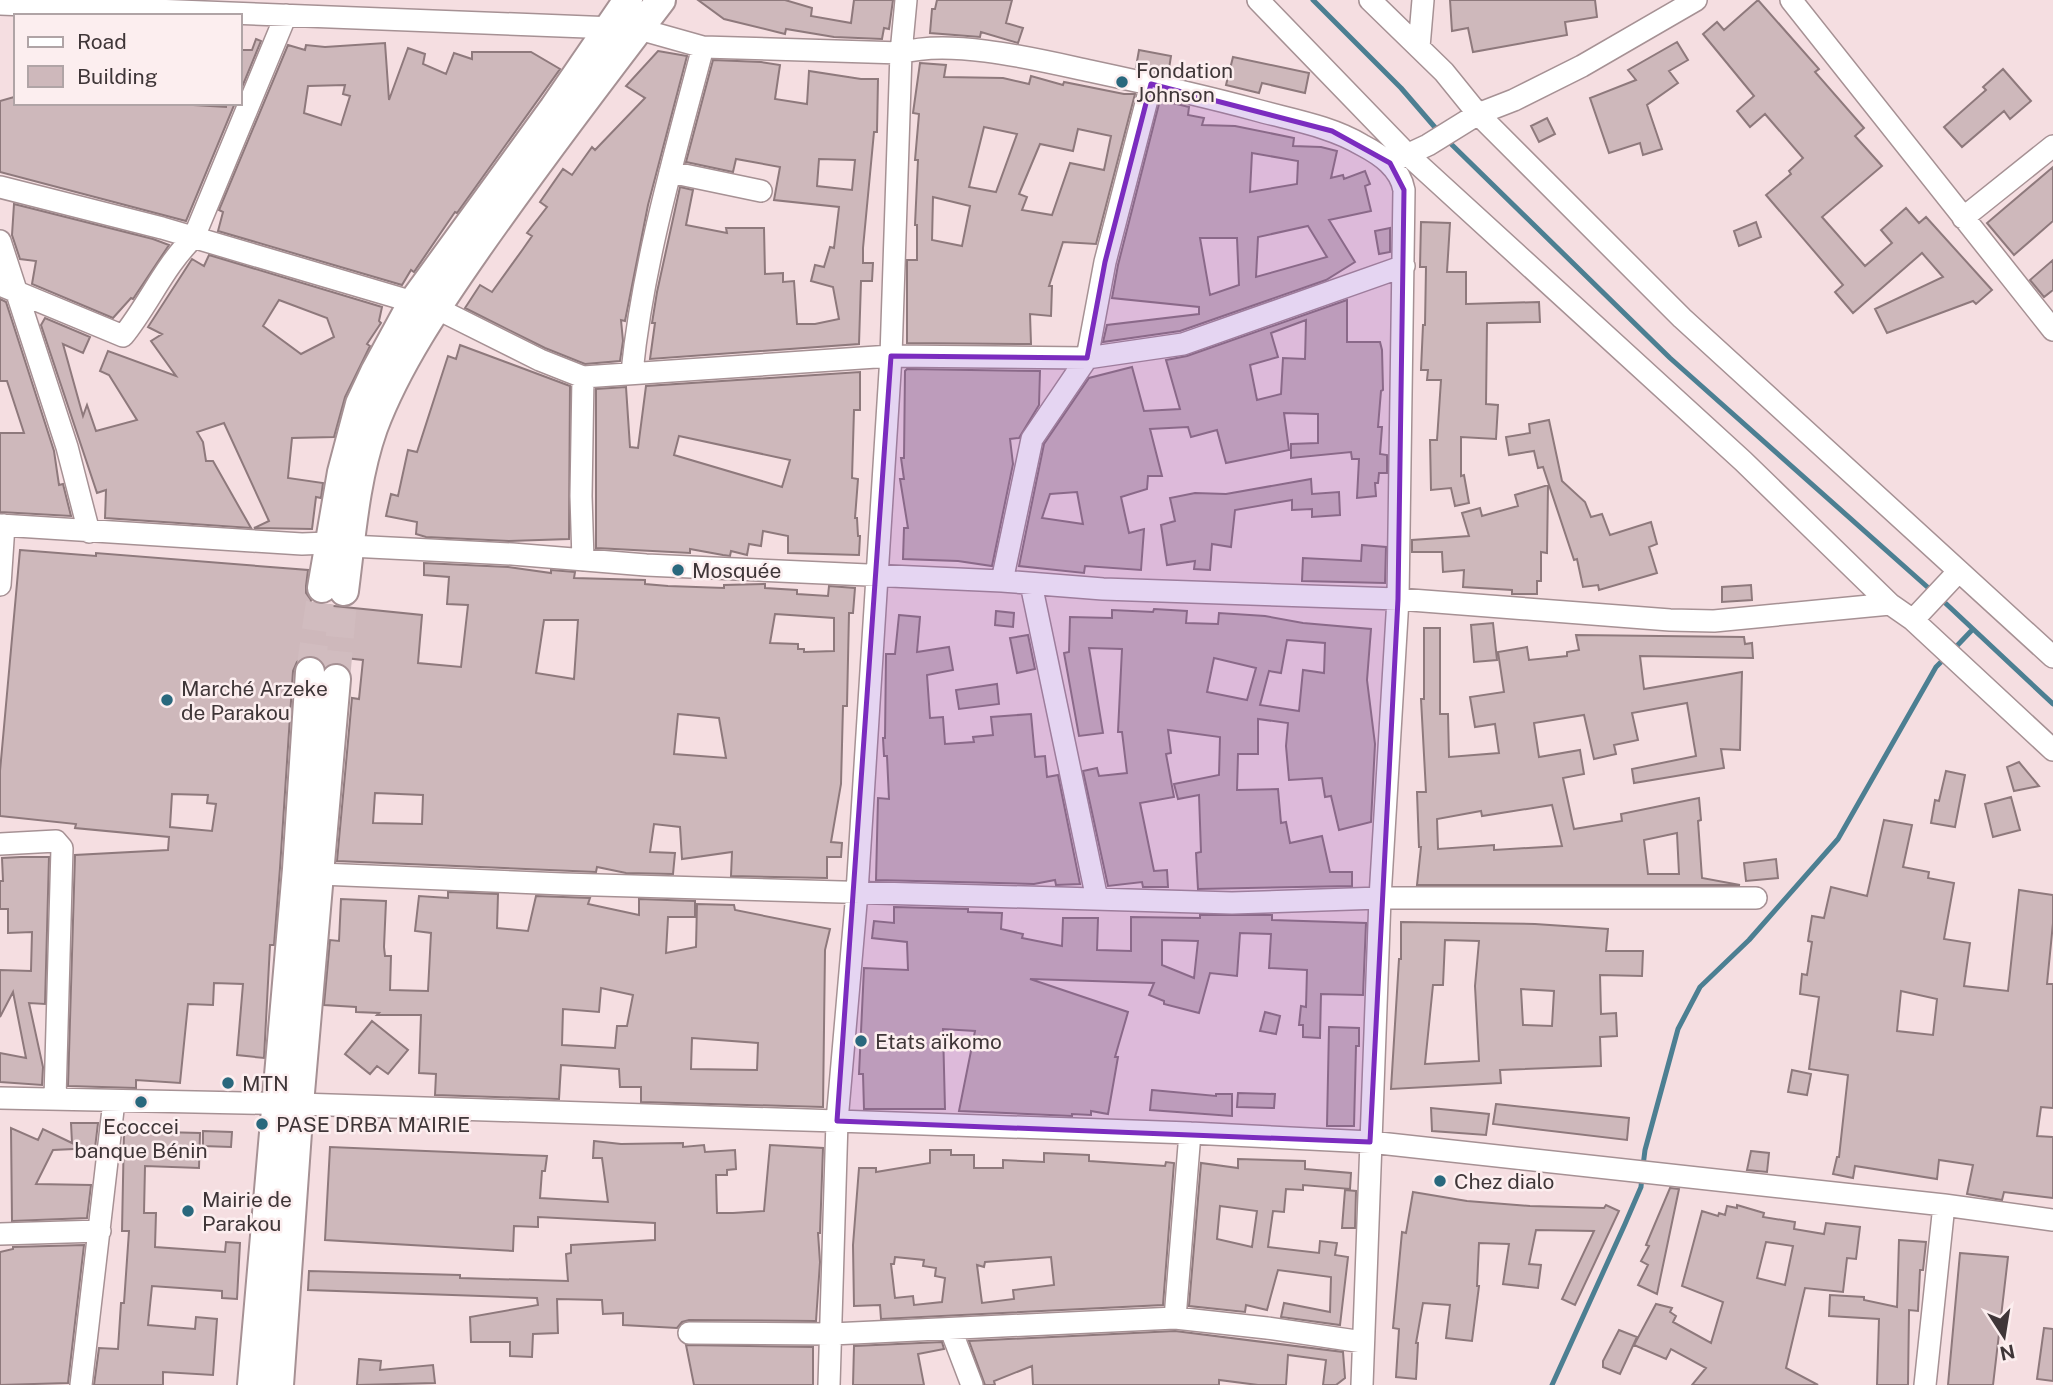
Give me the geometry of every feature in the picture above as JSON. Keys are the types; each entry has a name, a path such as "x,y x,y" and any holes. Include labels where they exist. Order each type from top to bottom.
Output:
{"main road":[{"path":"333,589 339,544 359,485 373,428 393,386 424,305 607,27 628,0"},
{"path":"424,305 522,183 661,0"},
{"path":"252,1385 287,1104 320,874 323,676 297,869 287,1104 279,1385"}],"street":[{"path":"829,1385 837,1121 857,892 891,356 901,53 906,0"},
{"path":"1258,0 1398,158 1743,461 1891,604 1919,614 1949,655 2053,750"},
{"path":"1370,0 1444,72 1478,114 1682,318 1951,579 2053,657"},
{"path":"1419,47 1423,0"},
{"path":"0,4 607,27 639,29 703,47 901,53 913,49 945,49 1018,56 1196,93 1332,131 1398,158 1428,145 1478,114 1504,105 1582,66 1696,0"},
{"path":"1791,0 2053,330"},
{"path":"7,287 123,336 141,313 172,260 194,237 286,15"},
{"path":"632,372 639,313 670,172 703,47"},
{"path":"1002,581 1032,439 1087,358 1105,262 1151,84"},
{"path":"1963,218 2053,146"},
{"path":"1362,1385 1380,898 1398,599 1404,190 1398,158"},
{"path":"670,172 761,191"},
{"path":"0,187 194,237 424,305 540,360 583,377 891,356 1087,358 1183,344 1404,267"},
{"path":"0,241 7,287 34,343 89,532"},
{"path":"583,377 583,560"},
{"path":"0,584 2,525 877,577 1002,581 1103,589 1398,599 1699,621 1891,604"},
{"path":"1919,614 1951,579"},
{"path":"1031,584 1097,899"},
{"path":"0,844 56,841 62,848 55,1100"},
{"path":"320,874 1232,903 1380,898 1756,898"},
{"path":"0,1098 837,1121 1370,1142 1944,1205 2053,1220"},
{"path":"81,1385 114,1101"},
{"path":"1175,1318 1189,1133"},
{"path":"1925,1385 1944,1205"},
{"path":"0,1234 100,1231"},
{"path":"689,1333 832,1334 1175,1318 1363,1342"},
{"path":"951,1330 972,1385"}],"highlighted area":[{"path":"1151,84 1332,131 1390,163 1404,190 1398,599 1370,1142 837,1121 891,356 1087,358 1105,262"}],"building":[{"path":"698,0 785,0 812,8 811,16 851,23 854,0 893,0 889,29 884,28 882,39 834,37 786,29 785,34 724,19"},
{"path":"937,0 1012,0 1006,23 1023,28 1018,43 981,32 980,37 930,33 932,9 935,9"},
{"path":"1450,0 1595,0 1597,17 1565,22 1567,35 1473,52 1468,28 1452,31"},
{"path":"1758,0 1819,69 1815,72 1864,128 1855,136 1882,166 1822,217 1865,266 1892,243 1881,230 1906,208 1919,223 1926,217 1992,290 1976,304 1973,301 1887,333 1875,309 1943,277 1922,253 1853,313 1835,292 1843,285 1766,195 1791,174 1789,171 1803,158 1765,114 1750,127 1737,111 1754,96 1703,34 1717,22 1724,30"},
{"path":"256,39 261,41 242,87 242,50 252,50"},
{"path":"1677,42 1688,60 1669,71 1678,83 1647,105 1662,149 1643,155 1640,143 1609,153 1590,98 1636,80 1628,70"},
{"path":"385,43 389,100 408,48 425,54 423,64 446,74 454,53 472,59 472,52 531,52 560,69 402,285 218,231 223,212 219,210 288,45 305,50 306,45 325,47","holes":["345,85 343,94 350,96 341,125 304,113 308,86"]},
{"path":"1139,50 1171,56 1168,75 1136,67"},
{"path":"658,51 687,56 648,205 625,321 621,320 623,341 620,361 585,364 545,348 465,308 480,285 492,292 523,249 532,236 527,233 547,207 540,202 563,169 572,175 592,147 595,150 645,98 626,86"},
{"path":"1233,57 1309,73 1305,93 1262,83 1259,93 1226,85"},
{"path":"713,60 780,65 775,99 807,104 809,71 878,79 877,132 874,132 863,248 863,263 873,263 872,281 861,281 859,344 650,359 657,292 680,187 693,190 686,225 727,233 726,228 764,228 765,274 783,273 783,282 794,281 797,324 815,324 839,319 833,287 811,281 815,265 824,267 830,247 834,248 839,207 774,200 780,167 736,159 733,172 686,162","holes":["819,159 855,160 852,190 817,186"]},
{"path":"920,63 946,65 944,77 1003,78 1029,84 1031,76 1063,85 1064,82 1135,94 1096,244 1063,242 1049,286 1052,286 1051,316 1030,314 1031,344 907,343 907,260 917,260 915,225 918,160 915,160 919,114 913,113","holes":["984,127 1017,134 996,192 969,187","1078,129 1111,136 1104,170 1070,163 1052,215 1022,210 1027,197 1019,194 1040,144 1073,151","933,197 970,206 962,246 932,240"]},
{"path":"2003,69 2031,101 2010,119 2004,111 1962,147 1944,127 1986,90 1983,87"},
{"path":"14,97 14,105 234,105 186,221 0,172 0,101"},
{"path":"1160,100 1189,107 1188,115 1204,118 1202,125 1235,126 1294,138 1293,146 1321,147 1337,151 1331,178 1343,175 1344,179 1365,171 1370,184 1365,186 1371,211 1329,220 1355,262 1326,280 1180,331 1103,342 1107,325 1199,314 1199,307 1112,298","holes":["1252,153 1298,161 1297,184 1250,192","1308,226 1327,257 1256,277 1258,237","1200,238 1237,238 1239,285 1210,295"]},
{"path":"1547,118 1555,134 1539,142 1531,126"},
{"path":"2053,167 2053,221 2014,255 1987,223"},
{"path":"14,204 169,245 133,299 131,298 113,318 32,284 36,261 20,259 12,235"},
{"path":"1421,222 1450,223 1447,272 1466,272 1466,304 1539,302 1540,322 1487,323 1486,404 1498,405 1496,439 1461,437 1461,476 1464,475 1469,503 1455,506 1451,488 1431,490 1430,440 1437,440 1441,380 1427,380 1428,370 1421,370 1426,267 1420,267"},
{"path":"1756,222 1761,237 1739,246 1734,231"},
{"path":"1390,228 1390,252 1379,254 1375,231"},
{"path":"209,255 382,307 379,321 381,323 367,344 370,346 345,397 334,437 292,438 288,478 323,483 321,498 316,497 312,529 254,528 269,521 224,423 197,432 203,442 206,461 213,461 251,528 105,518 106,490 97,493 41,325 45,318 90,337 83,353 63,344 83,416 87,405 96,431 137,420 109,375 100,371 108,351 176,376 151,341 162,334 148,327 192,259 204,266","holes":["279,300 327,318 334,337 301,354 263,326"]},
{"path":"2053,260 2053,290 2044,297 2030,280"},
{"path":"0,299 6,302 54,451 59,485 63,484 71,516 0,512 0,433 24,433 7,381 0,381"},
{"path":"1347,300 1347,342 1380,342 1382,350 1383,390 1378,427 1382,427 1380,454 1387,455 1387,473 1379,473 1378,483 1375,483 1376,496 1357,498 1359,459 1352,459 1351,452 1291,458 1291,444 1318,443 1318,414 1284,413 1289,450 1226,463 1217,430 1191,437 1188,427 1150,429 1162,476 1148,476 1147,489 1121,497 1129,533 1144,529 1141,570 1085,566 1084,573 1019,566 1044,444 1089,378 1132,367 1144,411 1180,409 1166,360 1187,356","holes":["1306,320 1305,359 1283,358 1281,394 1257,400 1250,365 1278,357 1271,333","1077,492 1083,524 1042,518 1050,494"]},
{"path":"460,345 570,386 569,539 509,541 426,537 416,534 417,522 386,516 391,494 398,496 408,450 417,452 448,356 456,359"},
{"path":"907,369 1040,371 1039,405 1019,438 1010,439 1013,464 992,566 958,561 903,559 904,528 908,528 900,479 904,479 901,458 904,458"},
{"path":"860,372 860,410 854,410 852,478 858,479 855,518 860,536 859,555 788,553 788,536 763,531 761,546 749,544 747,555 731,551 730,556 690,549 690,553 596,548 596,389 626,387 630,447 638,448 646,386","holes":["679,436 790,460 782,487 674,455"]},
{"path":"1549,420 1562,481 1585,502 1591,517 1602,514 1610,535 1651,522 1657,544 1649,547 1657,573 1599,590 1598,585 1583,587 1577,559 1574,560 1543,467 1538,468 1534,451 1509,455 1506,437 1530,433 1529,424"},
{"path":"1311,479 1312,494 1339,492 1340,515 1312,517 1312,509 1292,510 1292,500 1235,510 1231,547 1212,544 1210,570 1194,569 1195,561 1167,565 1161,525 1175,521 1170,498 1195,493 1226,494"},
{"path":"1548,485 1547,553 1541,552 1541,581 1537,581 1537,594 1512,594 1512,590 1463,587 1464,570 1443,572 1442,552 1412,552 1412,540 1469,536 1462,513 1480,508 1482,516 1518,506 1515,495"},
{"path":"1362,545 1386,547 1385,583 1302,581 1303,558 1361,561"},
{"path":"20,550 96,556 96,553 308,570 306,593 311,600 310,606 324,605 422,615 418,663 461,667 468,605 447,604 449,577 424,575 424,563 508,567 551,573 551,570 575,572 574,578 645,580 645,584 668,586 724,588 724,585 765,584 765,588 828,596 829,586 855,588 853,613 849,613 847,706 843,706 841,784 831,842 842,843 841,857 827,857 827,878 731,876 732,852 682,859 680,827 654,824 650,852 675,853 673,874 626,873 597,867 596,872 337,861 352,698 359,699 363,660 307,654 297,662 293,671 274,945 270,945 264,1058 237,1055 243,984 214,983 213,1005 188,1004 180,1083 136,1080 136,1088 68,1086 75,855 168,850 169,837 75,828 76,824 0,816 0,771","holes":["775,614 834,618 834,651 804,652 804,649 798,649 798,644 770,643","544,620 578,620 574,679 536,673","678,714 719,718 726,758 674,754","375,793 423,795 422,824 373,823","172,794 208,795 207,803 216,804 212,831 170,827"]},
{"path":"1751,585 1752,600 1722,602 1722,587"},
{"path":"1154,609 1187,611 1186,623 1218,624 1219,613 1371,629 1367,680 1375,744 1371,822 1339,830 1331,796 1325,797 1322,778 1289,780 1286,746 1288,723 1258,719 1258,754 1238,754 1237,790 1278,789 1281,823 1286,822 1290,843 1322,836 1330,872 1352,872 1352,886 1198,889 1196,853 1201,852 1199,795 1178,799 1174,784 1219,775 1220,737 1168,730 1171,753 1166,754 1174,797 1140,803 1154,871 1167,870 1168,887 1143,887 1142,882 1108,886 1083,771 1097,768 1099,776 1127,773 1122,732 1118,732 1122,649 1089,648 1103,733 1079,736 1064,653 1069,652 1070,617 1112,618 1112,610 1153,612","holes":["1287,640 1325,643 1324,673 1303,670 1299,711 1260,705 1269,671 1281,673","1214,658 1256,668 1247,700 1207,692"]},
{"path":"996,611 1014,613 1013,627 995,625"},
{"path":"899,615 920,617 917,652 949,647 953,670 927,675 930,718 943,717 945,744 974,742 973,737 993,735 991,717 1031,714 1035,757 1045,756 1047,777 1058,775 1080,884 1056,885 1055,880 1034,884 876,880 878,798 889,799 887,756 884,756 883,738 886,654 895,654"},
{"path":"1493,623 1497,660 1474,662 1471,625"},
{"path":"1424,628 1440,628 1440,714 1448,714 1449,757 1499,753 1495,724 1475,727 1470,697 1504,692 1498,652 1527,647 1529,660 1567,656 1567,652 1579,650 1576,635 1744,637 1745,644 1752,643 1753,658 1640,656 1644,689 1742,672 1740,750 1721,749 1724,768 1634,783 1632,769 1696,756 1687,703 1632,713 1638,740 1614,745 1616,754 1594,759 1584,715 1534,723 1539,757 1580,750 1584,774 1563,778 1574,829 1622,821 1621,814 1699,798 1702,878 1740,885 1417,885 1421,847 1417,792 1426,792 1421,699 1424,699","holes":["1552,805 1562,846 1494,850 1494,845 1438,849 1437,819 1481,811 1482,816","1677,833 1679,874 1648,874 1644,840"]},
{"path":"1028,635 1035,669 1017,673 1010,638"},
{"path":"997,684 999,704 959,709 956,690"},
{"path":"2019,762 2039,786 2014,791 2007,767"},
{"path":"1946,771 1965,775 1955,827 1931,823 1935,800 1939,801"},
{"path":"2011,797 2020,830 1993,837 1985,804"},
{"path":"1884,820 1912,825 1903,867 1929,872 1928,878 1954,883 1944,939 1970,943 1964,986 2008,991 2019,890 2053,895 2047,984 2053,984 2053,1108 2041,1107 2037,1136 2053,1137 2053,1198 2004,1192 2002,1200 1967,1194 1973,1165 1939,1160 1937,1179 1855,1166 1853,1178 1833,1174 1839,1157 1848,1075 1809,1069 1819,997 1800,994 1802,974 1807,975 1812,942 1808,941 1812,916 1824,918 1831,887 1867,896","holes":["1901,991 1937,999 1933,1035 1897,1031"]},
{"path":"49,857 45,1004 29,1003 43,1067 42,1085 0,1082 0,1053 26,1058 13,992 0,1017 0,970 31,971 32,932 8,933 8,909 0,909 2,858"},
{"path":"1776,859 1778,878 1746,881 1744,863"},
{"path":"448,892 498,894 497,928 528,931 536,896 590,898 588,904 639,915 639,899 695,901 695,917 668,917 666,953 696,947 697,904 734,905 735,910 830,929 825,950 823,1107 641,1102 641,1087 620,1087 619,1069 561,1065 559,1099 435,1095 436,1074 419,1073 421,1015 377,1015 379,1013 356,1012 356,1007 324,1005 330,940 339,941 341,899 386,901 384,947 385,956 391,956 390,990 428,991 431,933 415,931 419,896 448,898","holes":["601,988 633,995 627,1026 617,1026 615,1048 562,1045 563,1009 599,1012","692,1038 758,1043 757,1070 691,1069"]},
{"path":"894,907 968,909 968,912 1002,913 1001,929 1023,934 1022,938 1062,946 1063,918 1098,918 1097,950 1131,951 1131,917 1272,915 1272,920 1366,923 1363,995 1321,994 1320,1038 1303,1037 1303,1025 1299,1025 1301,1006 1306,1007 1307,970 1269,968 1271,934 1240,933 1237,976 1210,973 1199,1013 1164,1004 1164,1001 1149,995 1154,983 1030,979 1128,1012 1115,1057 1118,1057 1108,1114 1091,1111 1091,1115 1072,1116 959,1111 975,1031 943,1029 945,1109 864,1109 863,1074 859,1074 864,968 908,970 907,942 872,938 874,921 894,923","holes":["1162,940 1198,941 1194,978 1162,965"]},
{"path":"1401,922 1535,924 1608,929 1606,951 1643,951 1642,976 1600,975 1601,1014 1616,1013 1617,1036 1600,1037 1601,1066 1500,1070 1501,1083 1391,1089 1401,959","holes":["1445,940 1479,941 1475,986 1479,1061 1425,1064 1433,985 1443,985","1521,989 1554,991 1552,1026 1523,1025"]},
{"path":"1265,1012 1280,1016 1276,1034 1260,1031"},
{"path":"372,1021 408,1050 388,1074 377,1066 370,1074 345,1054"},
{"path":"1329,1027 1359,1028 1354,1126 1327,1126"},
{"path":"1792,1070 1811,1074 1807,1095 1788,1092"},
{"path":"1152,1090 1216,1096 1232,1094 1232,1116 1150,1110"},
{"path":"1238,1093 1275,1094 1274,1108 1237,1107"},
{"path":"1496,1104 1629,1118 1627,1140 1493,1124"},
{"path":"1431,1108 1489,1114 1486,1135 1432,1131"},
{"path":"71,1123 98,1123 95,1148 53,1150 36,1184 91,1185 87,1218 12,1221 11,1128 38,1140 43,1129 72,1143"},
{"path":"124,1131 200,1133 199,1168 145,1166 144,1213 156,1213 155,1247 225,1252 226,1242 240,1243 237,1299 222,1298 222,1291 152,1286 148,1325 195,1329 196,1317 217,1319 213,1375 163,1372 163,1385 94,1385 99,1348 118,1349 121,1303 124,1303 129,1231 122,1231"},
{"path":"203,1131 232,1132 231,1147 203,1146"},
{"path":"594,1141 621,1144 683,1143 683,1147 704,1145 705,1152 735,1150 736,1169 727,1170 727,1175 716,1175 717,1213 764,1211 770,1145 823,1148 816,1321 689,1320 682,1322 677,1328 623,1325 623,1313 603,1314 602,1300 557,1299 558,1333 533,1334 532,1357 510,1356 510,1342 471,1342 470,1317 538,1305 537,1298 308,1290 309,1271 568,1281 566,1254 571,1253 571,1245 655,1240 655,1223 538,1217 538,1227 514,1226 513,1251 325,1240 330,1147 547,1156 545,1171 542,1171 540,1198 608,1202 602,1158 593,1158"},
{"path":"930,1150 951,1150 951,1155 974,1155 974,1168 1003,1168 1003,1160 1044,1162 1044,1153 1089,1155 1089,1161 1165,1166 1166,1162 1174,1163 1163,1305 881,1319 880,1305 854,1306 853,1245 859,1168 876,1168 876,1172 930,1163","holes":["895,1257 924,1260 923,1266 936,1268 935,1276 945,1278 942,1302 914,1305 913,1296 895,1298 891,1264 894,1264","1051,1257 1054,1285 1013,1290 1014,1299 982,1303 977,1265 984,1267 985,1262"]},
{"path":"1751,1151 1769,1153 1767,1172 1747,1170"},
{"path":"1238,1159 1305,1161 1305,1169 1351,1173 1350,1189 1303,1185 1303,1190 1286,1189 1284,1212 1273,1211 1268,1247 1319,1253 1320,1241 1337,1243 1335,1255 1348,1257 1340,1325 1281,1317 1284,1303 1330,1312 1331,1277 1278,1270 1267,1310 1246,1305 1245,1312 1189,1306 1201,1163 1238,1168","holes":["1220,1206 1257,1211 1252,1247 1217,1239"]},
{"path":"1670,1188 1679,1189 1657,1294 1638,1285 1648,1265 1641,1261 1649,1246 1646,1245"},
{"path":"1345,1190 1356,1191 1355,1228 1342,1228"},
{"path":"1413,1192 1467,1201 1530,1206 1604,1208 1606,1205 1619,1211 1575,1305 1562,1299 1594,1231 1536,1230 1529,1264 1541,1265 1538,1288 1503,1284 1509,1244 1479,1243 1479,1286 1472,1341 1446,1338 1450,1305 1423,1303 1416,1343 1416,1379 1396,1377 1399,1329 1393,1328 1402,1232 1406,1233"},
{"path":"1737,1205 1764,1213 1763,1217 1795,1222 1794,1229 1824,1234 1826,1223 1860,1227 1856,1259 1847,1258 1843,1292 1805,1288 1786,1368 1818,1385 1692,1385 1706,1368 1671,1349 1666,1359 1634,1345 1656,1304 1672,1308 1670,1312 1676,1316 1673,1322 1711,1343 1723,1302 1682,1286 1702,1211 1718,1216 1719,1213 1725,1215 1727,1206 1737,1208","holes":["1766,1242 1793,1246 1785,1285 1757,1278"]},
{"path":"1899,1240 1926,1242 1923,1270 1920,1270 1918,1311 1909,1310 1908,1385 1877,1385 1879,1319 1829,1316 1830,1295 1864,1297 1864,1300 1897,1307"},
{"path":"84,1245 68,1383 0,1385 0,1252 13,1247"},
{"path":"1960,1253 2008,1257 1993,1385 1948,1385"},
{"path":"2044,1328 2053,1329 2053,1381 2037,1379"},
{"path":"1619,1330 1637,1337 1620,1374 1603,1367 1603,1361"},
{"path":"1175,1331 1343,1352 1345,1378 1336,1385 1323,1385 1326,1360 1288,1355 1286,1385 1219,1380 1219,1385 1033,1385 1032,1366 994,1381 995,1385 985,1385 969,1341"},
{"path":"942,1342 944,1349 918,1354 924,1385 853,1385 854,1346"},
{"path":"686,1345 813,1347 813,1385 694,1385"},
{"path":"359,1359 381,1361 380,1370 433,1365 435,1383 357,1385"}],"waterway":[{"path":"1313,0 1401,88 1439,132"},
{"path":"1446,139 1670,358 1933,592"},
{"path":"1941,599 2053,704"},
{"path":"1952,651 1973,629"},
{"path":"1643,1166 1678,1029 1700,987 1749,940 1838,839 1936,667 1945,658"},
{"path":"1552,1385 1641,1187 1642,1176"}],"tunnel":[{"path":"310,672 322,588"},
{"path":"336,679 344,591"}],"place":[{"name":"Fondation Johnson","path":"1122,82"},
{"name":"Mosquée","path":"678,570"},
{"name":"Marché Arzeke de Parakou","path":"167,700"},
{"name":"Etats aïkomo","path":"861,1041"},
{"name":"MTN","path":"228,1083"},
{"name":"Ecoccei banque Bénin","path":"141,1102"},
{"name":"PASE DRBA MAIRIE","path":"262,1124"},
{"name":"Chez dialo","path":"1440,1181"},
{"name":"Mairie de Parakou","path":"188,1211"}]}
